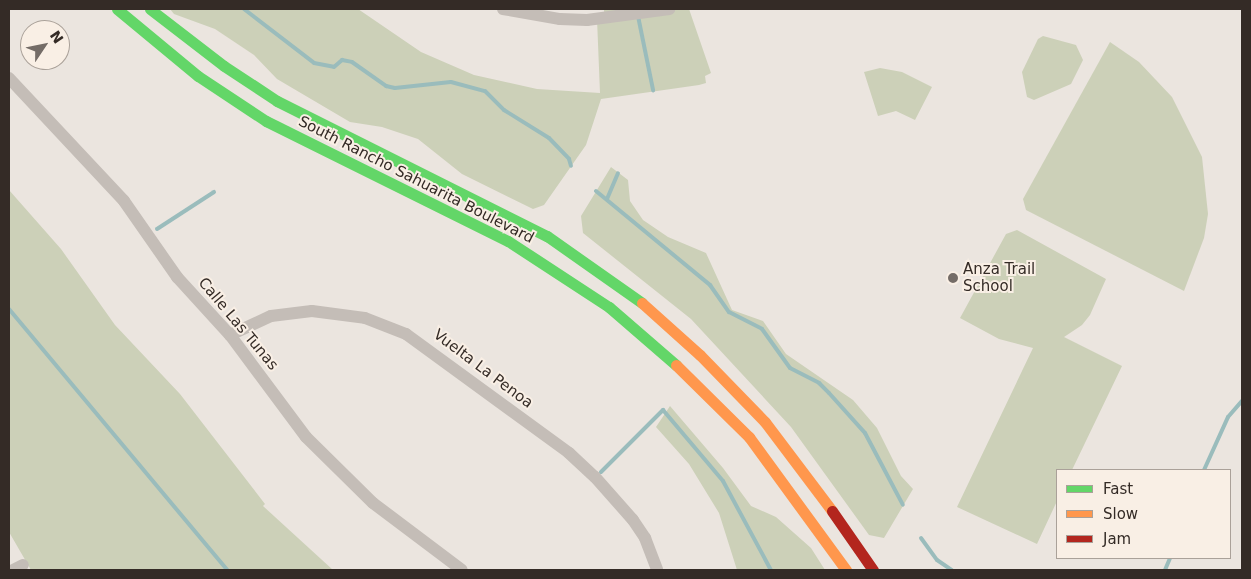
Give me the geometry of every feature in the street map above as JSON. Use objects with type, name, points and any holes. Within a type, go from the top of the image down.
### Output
[{"type":"street","name":"South Rancho Sahuarita Boulevard","points":[[117,9],[198,76],[266,121],[508,241],[609,307],[649,339],[749,437],[805,510],[846,570]]},
{"type":"street","name":"South Rancho Sahuarita Boulevard","points":[[150,9],[224,66],[277,101],[540,232],[647,307],[700,355],[765,422],[808,475],[873,570]]},
{"type":"street","points":[[503,9],[541,16],[586,20],[669,9]]},
{"type":"street","name":"Calle Las Tunas","points":[[9,78],[96,169],[124,202],[177,277],[230,335],[306,437],[345,477],[462,570]]},
{"type":"street","name":"Vuelta La Penoa","points":[[230,335],[271,316],[312,311],[365,318],[406,334],[569,453],[595,478],[633,520],[645,538],[657,570]]},
{"type":"green space","points":[[170,9],[358,9],[421,52],[474,75],[537,89],[600,93],[597,19],[604,19],[604,9],[689,9],[711,73],[705,76],[706,83],[699,85],[601,99],[586,145],[544,205],[533,209],[462,174],[418,139],[382,127],[350,122],[277,79],[254,55],[215,29],[174,14]]},
{"type":"green space","points":[[1043,36],[1076,45],[1083,60],[1071,84],[1034,100],[1027,97],[1022,72],[1038,39]]},
{"type":"green space","points":[[1110,42],[1139,62],[1172,97],[1202,157],[1208,214],[1204,238],[1184,291],[1026,210],[1023,199]]},
{"type":"green space","points":[[880,68],[902,72],[932,87],[915,120],[896,111],[878,116],[864,72]]},
{"type":"green space","points":[[611,167],[628,180],[630,201],[643,220],[668,237],[706,253],[732,310],[763,321],[786,354],[853,400],[877,428],[901,476],[913,489],[884,538],[869,535],[791,427],[691,319],[583,233],[581,216]]},
{"type":"green space","points":[[9,190],[61,249],[115,325],[180,394],[265,504],[263,506],[333,570],[31,570],[9,532]]},
{"type":"green space","points":[[1017,230],[1106,279],[1090,315],[1082,325],[1064,337],[1122,366],[1072,469],[1056,469],[1056,503],[1037,544],[957,507],[1033,348],[999,339],[960,318],[1006,234]]},
{"type":"green space","points":[[670,406],[723,468],[751,506],[776,517],[811,548],[825,570],[737,570],[719,513],[689,464],[656,427]]},
{"type":"waterway","points":[[244,9],[314,63],[334,67],[342,60],[352,62],[386,86],[395,88],[451,82],[485,91],[504,110],[549,138],[569,159],[571,166]]},
{"type":"waterway","points":[[638,16],[653,90]]},
{"type":"waterway","points":[[607,199],[618,173]]},
{"type":"waterway","points":[[596,191],[710,285],[729,312],[762,329],[790,368],[819,383],[829,393],[865,433],[903,505]]},
{"type":"waterway","points":[[157,229],[214,192]]},
{"type":"waterway","points":[[9,309],[227,570]]},
{"type":"waterway","points":[[1204,469],[1228,417],[1242,401]]},
{"type":"waterway","points":[[601,472],[663,410],[723,481],[771,570]]},
{"type":"waterway","points":[[921,538],[937,560],[952,570]]},
{"type":"waterway","points":[[1165,570],[1170,559]]},
{"type":"traffic: fast","points":[[117,9],[198,76],[266,121],[508,241],[609,307],[676,365]]},
{"type":"traffic: fast","points":[[150,9],[224,66],[277,101],[547,236],[642,303]]},
{"type":"traffic: slow","points":[[642,303],[700,355],[765,422],[832,511]]},
{"type":"traffic: slow","points":[[676,365],[749,437],[846,570]]},
{"type":"traffic: jam","points":[[832,511],[873,570]]},
{"type":"place","name":"Anza Trail School","points":[[953,278]]}]
